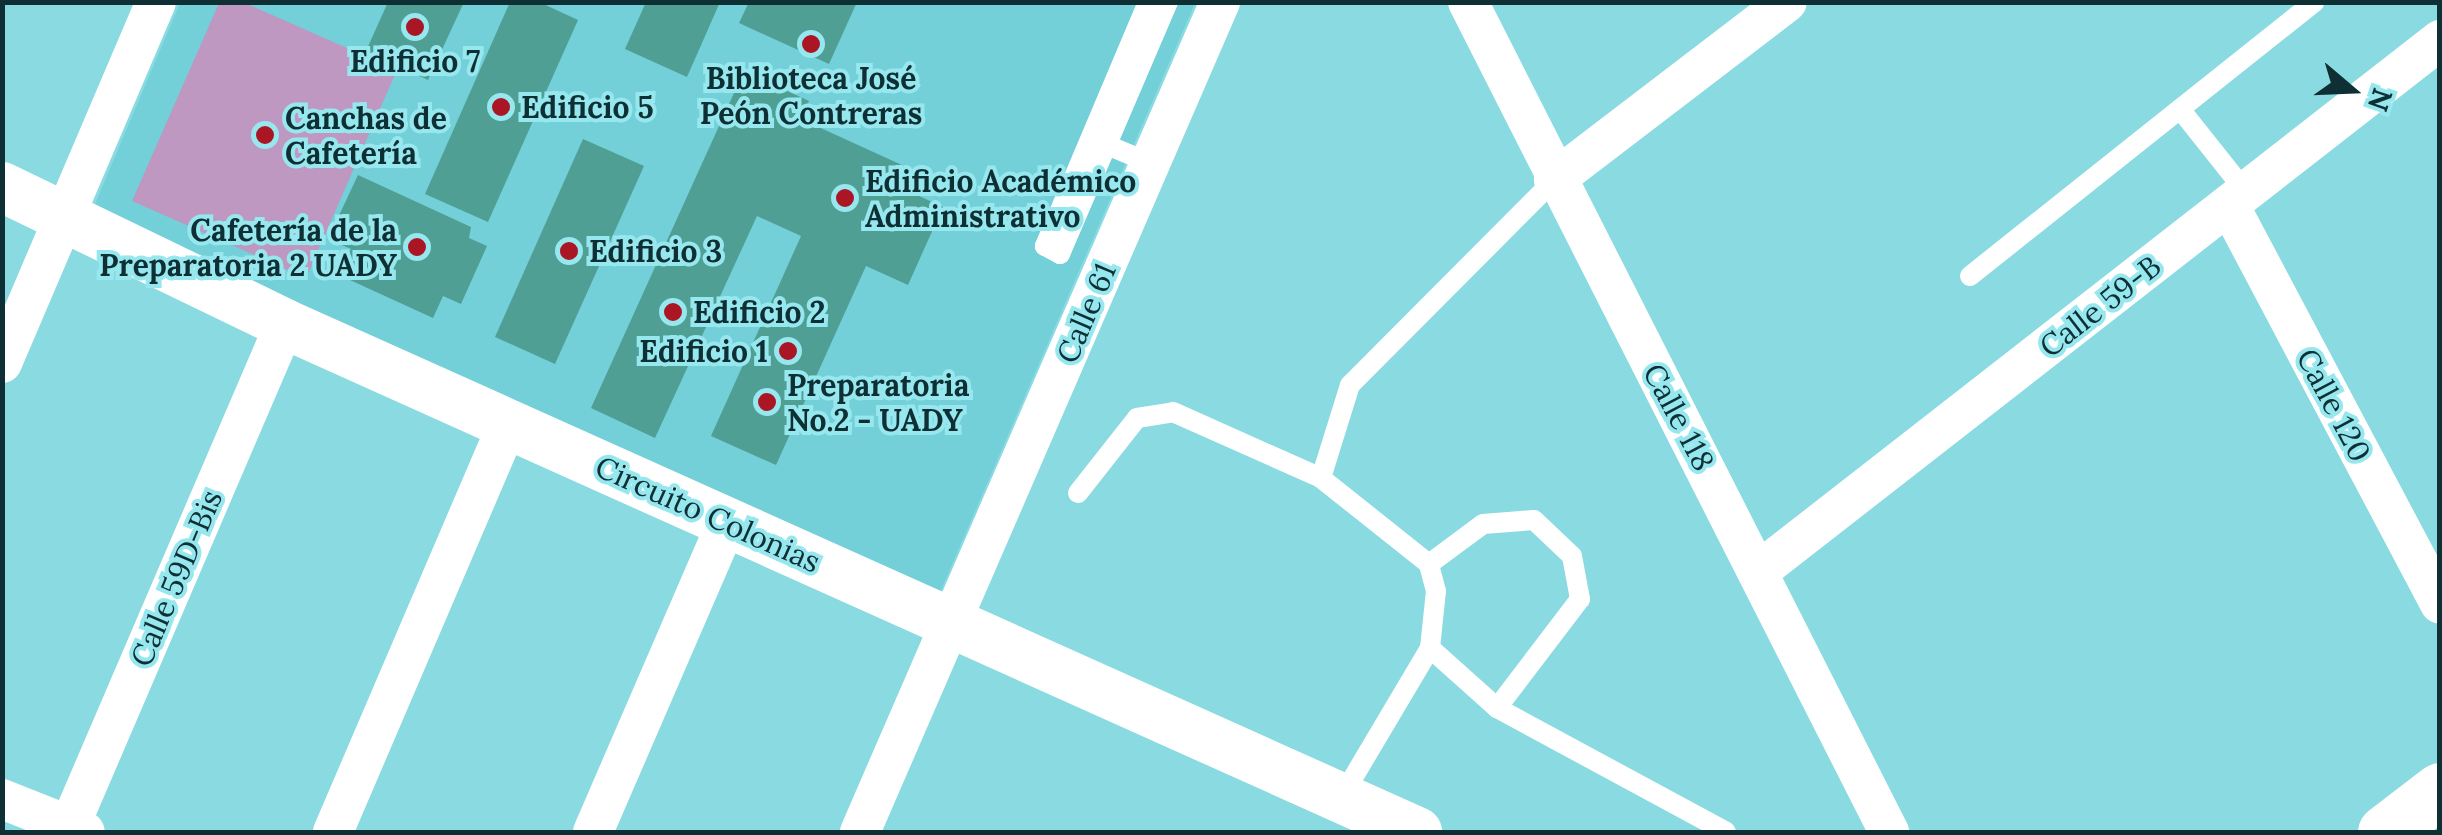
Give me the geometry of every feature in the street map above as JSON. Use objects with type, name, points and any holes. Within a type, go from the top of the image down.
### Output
[{"type":"main road","points":[[2385,832],[2440,790]]},
{"type":"street","points":[[2,363],[156,2]]},
{"type":"street","name":"Calle 61","points":[[860,832],[1220,2]]},
{"type":"street","name":"Calle 118","points":[[1468,2],[1554,180],[1760,571],[1889,832]]},
{"type":"street","points":[[1554,180],[1786,2]]},
{"type":"street","name":"Calle 59-B","points":[[1760,571],[2440,40]]},
{"type":"street","name":"Circuito Colonias","points":[[2,187],[285,324],[1341,798],[1400,829]]},
{"type":"street","name":"Calle 120","points":[[2238,198],[2440,604]]},
{"type":"street","name":"Calle 59D-Bis","points":[[74,830],[285,324]]},
{"type":"street","points":[[333,832],[508,424]]},
{"type":"street","points":[[593,832],[727,522]]},
{"type":"street","points":[[2,799],[74,830]]},
{"type":"lane","points":[[1148,2],[1045,246],[1060,254],[1168,2]]},
{"type":"lane","points":[[1970,276],[2314,2]]},
{"type":"lane","points":[[2180,110],[2238,198]]},
{"type":"lane","points":[[1107,145],[1150,163]]},
{"type":"lane","points":[[1321,478],[1350,385],[1554,180]]},
{"type":"lane","points":[[1078,493],[1137,418],[1172,412],[1321,478],[1429,564],[1436,591],[1430,648],[1341,798]]},
{"type":"lane","points":[[1429,564],[1483,524],[1534,520],[1572,556],[1580,598],[1497,708]]},
{"type":"lane","points":[[1430,648],[1497,708],[1726,832]]},
{"type":"shaded area","name":"Preparatoria No.2 - UADY","points":[[180,3],[1195,3],[941,590],[933,594],[100,215],[95,204]]},
{"type":"shaded area","name":"Canchas de Cafetería","points":[[219,3],[245,3],[397,70],[306,278],[132,201]]},
{"type":"building","name":"Edificio 7","points":[[388,2],[464,2],[428,80],[366,51]]},
{"type":"building","name":"Edificio 5","points":[[510,2],[539,2],[578,20],[488,222],[425,194]]},
{"type":"building","points":[[646,2],[720,2],[687,77],[625,49]]},
{"type":"building","name":"Biblioteca José Peón Contreras","points":[[749,2],[857,2],[829,64],[739,23]]},
{"type":"building","points":[[744,71],[809,101],[801,119],[915,171],[906,190],[943,207],[908,285],[866,266],[776,465],[711,436],[801,236],[757,216],[655,438],[591,408]]},
{"type":"building","name":"Edificio 3","points":[[583,139],[644,166],[555,364],[495,337]]},
{"type":"building","name":"Cafetería de la Preparatoria 2 UADY","points":[[358,175],[471,227],[469,238],[487,246],[461,304],[443,296],[433,318],[339,275],[351,249],[328,239]]},
{"type":"place","name":"Edificio 7","points":[[415,27]]},
{"type":"place","name":"Biblioteca José Peón Contreras","points":[[811,44]]},
{"type":"place","name":"Edificio 5","points":[[501,107]]},
{"type":"place","name":"Canchas de Cafetería","points":[[265,135]]},
{"type":"place","name":"Edificio Académico Administrativo","points":[[845,198]]},
{"type":"place","name":"Cafetería de la Preparatoria 2 UADY","points":[[417,247]]},
{"type":"place","name":"Edificio 3","points":[[569,251]]},
{"type":"place","name":"Edificio 2","points":[[673,312]]},
{"type":"place","name":"Edificio 1","points":[[788,351]]},
{"type":"place","name":"Preparatoria No.2 - UADY","points":[[767,402]]}]
